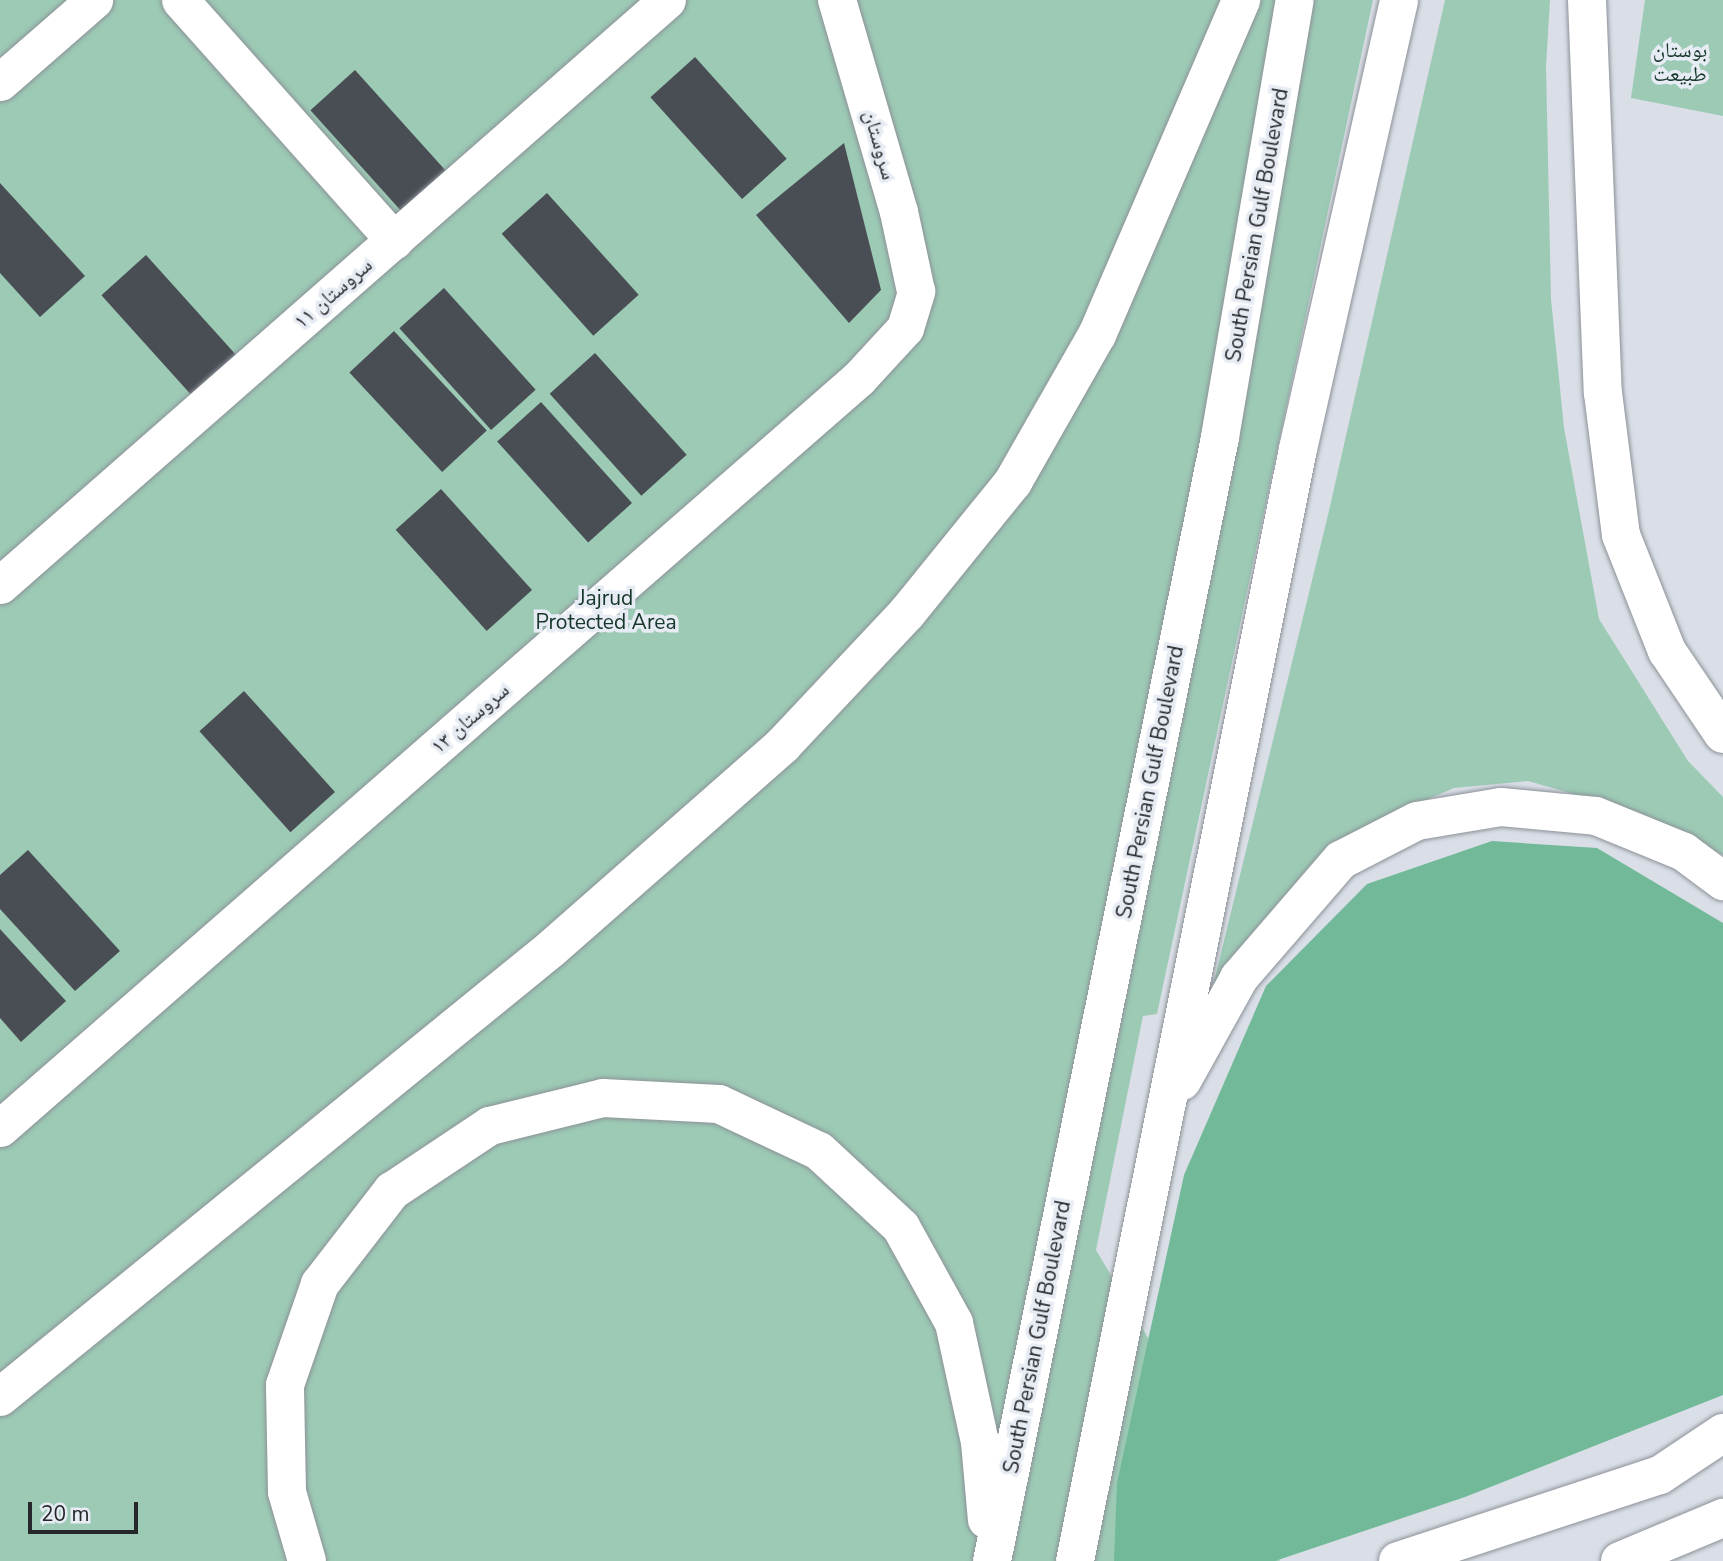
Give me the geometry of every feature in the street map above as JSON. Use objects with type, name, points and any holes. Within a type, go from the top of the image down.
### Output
[{"type":"main road","name":"سروستان","points":[[837,0],[899,212],[916,291]]},
{"type":"main road","points":[[0,1397],[551,949],[783,745],[907,613],[1013,482],[1097,335],[1241,0]]},
{"type":"main road","name":"South Persian Gulf Boulevard","points":[[991,1561],[1220,437],[1295,0]]},
{"type":"main road","points":[[1077,1550],[1298,449],[1399,0]]},
{"type":"main road","points":[[1587,0],[1602,393],[1621,535],[1667,652],[1723,734]]},
{"type":"main road","points":[[1165,1114],[1239,978],[1341,860],[1417,821],[1501,807],[1596,816],[1684,852],[1723,881]]},
{"type":"main road","points":[[307,1561],[287,1492],[285,1385],[320,1284],[392,1191],[479,1133],[490,1126],[603,1098],[719,1104],[819,1151],[901,1227],[954,1323],[980,1442],[991,1561]]},
{"type":"main road","points":[[1398,1561],[1660,1475],[1723,1433]]},
{"type":"main road","points":[[1592,1561],[1627,1558],[1723,1518]]},
{"type":"street","points":[[0,82],[94,0]]},
{"type":"street","points":[[180,0],[394,240]]},
{"type":"street","name":"سروستان ۱۱","points":[[0,585],[667,0]]},
{"type":"street","name":"سروستان ۱۳","points":[[0,1128],[859,378],[905,328],[916,291]]},
{"type":"green space","name":"Jajrud Protected Area","points":[[0,0],[1373,0],[1157,1014],[1143,1016],[1096,1250],[1280,1561],[0,1561]]},
{"type":"green space","points":[[1445,0],[1550,0],[1546,66],[1551,299],[1564,428],[1599,619],[1688,761],[1723,797],[1723,855],[1640,813],[1528,781],[1454,788],[1367,825],[1294,887],[1209,1002],[1328,515]]},
{"type":"green space","name":"بوستان طبیعت","points":[[1645,0],[1723,0],[1723,116],[1631,98]]},
{"type":"green space","points":[[1492,841],[1597,848],[1723,923],[1723,1395],[1465,1497],[1275,1561],[1114,1561],[1117,1483],[1184,1175],[1266,986],[1367,884]]},
{"type":"building","points":[[695,57],[787,159],[742,199],[650,97]]},
{"type":"building","points":[[355,70],[445,170],[401,210],[310,110]]},
{"type":"building","points":[[844,143],[881,290],[849,323],[756,215]]},
{"type":"building","points":[[0,183],[85,276],[40,317],[0,273]]},
{"type":"building","points":[[547,193],[639,295],[593,336],[502,234]]},
{"type":"building","points":[[146,255],[238,357],[193,397],[101,295]]},
{"type":"building","points":[[444,288],[536,390],[491,430],[399,328]]},
{"type":"building","points":[[394,331],[487,430],[442,472],[349,373]]},
{"type":"building","points":[[595,353],[687,455],[641,496],[550,394]]},
{"type":"building","points":[[541,402],[632,503],[588,543],[497,441]]},
{"type":"building","points":[[441,489],[532,590],[487,631],[396,530]]},
{"type":"building","points":[[244,691],[335,792],[290,832],[199,731]]},
{"type":"building","points":[[28,850],[120,951],[75,991],[0,909],[0,875]]},
{"type":"building","points":[[0,929],[66,1001],[21,1042],[0,1018]]}]
